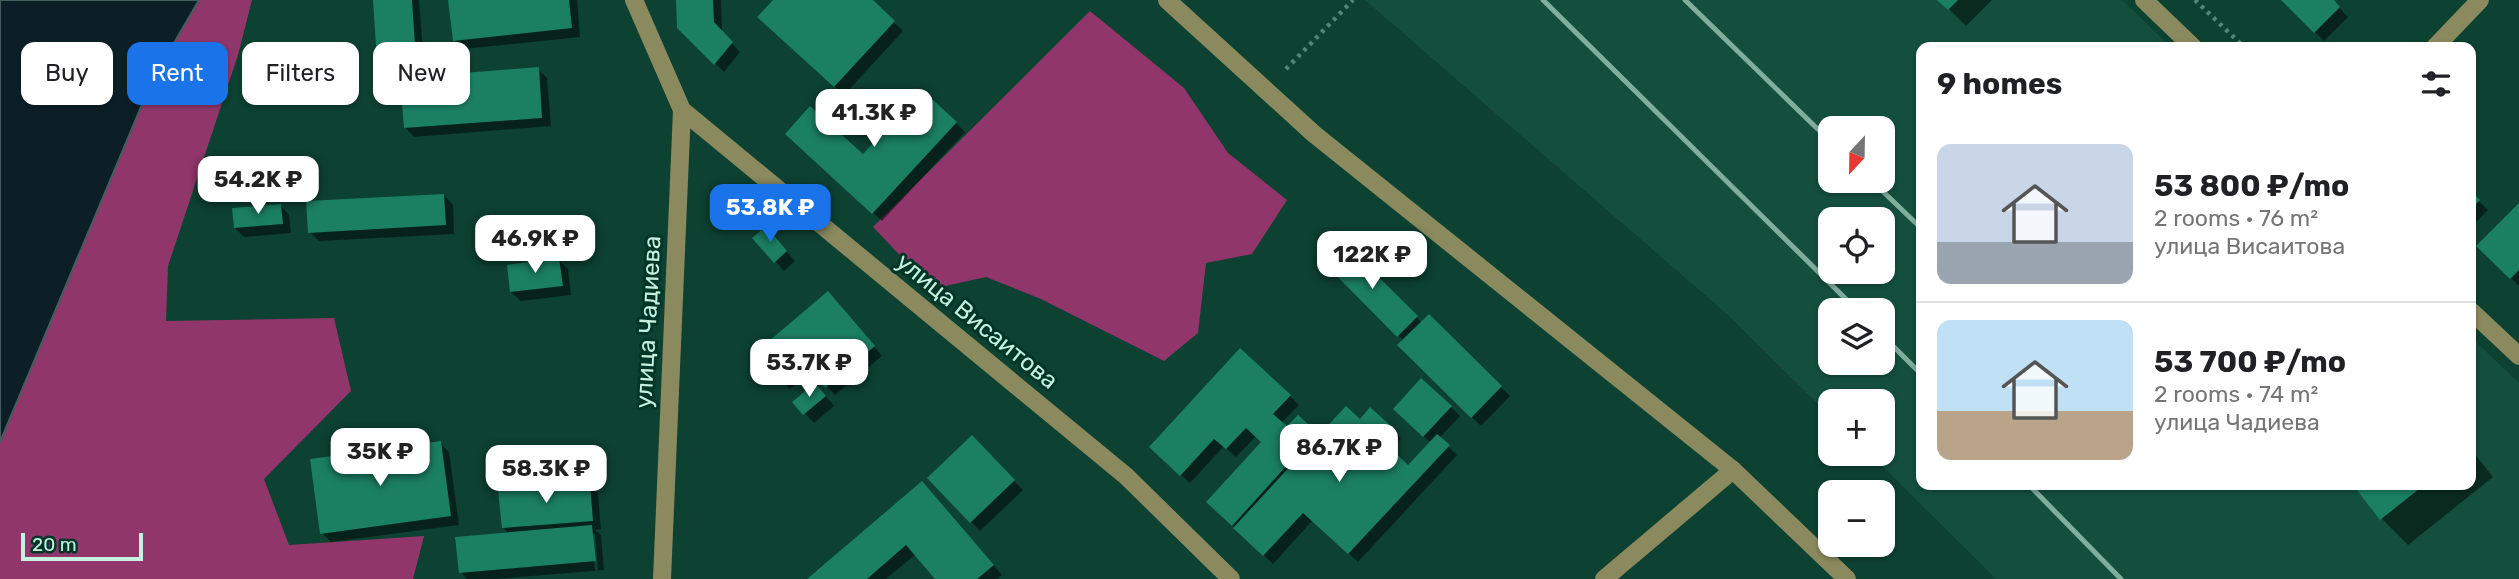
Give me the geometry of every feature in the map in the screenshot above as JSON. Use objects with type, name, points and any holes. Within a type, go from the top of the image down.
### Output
[{"type":"street","points":[[634,0],[682,110]]},
{"type":"street","points":[[1167,0],[1314,134],[1732,470],[1847,579]]},
{"type":"street","points":[[2144,0],[2188,42]]},
{"type":"street","points":[[2440,42],[2480,0]]},
{"type":"street","name":"улица Чадиева","points":[[662,579],[682,110]]},
{"type":"street","name":"улица Висаитова","points":[[682,110],[1126,476],[1231,579]]},
{"type":"street","points":[[2476,316],[2519,356]]},
{"type":"street","points":[[1604,579],[1732,470]]},
{"type":"path","points":[[1265,90],[1353,0]]},
{"type":"path","points":[[2195,0],[2239,42]]},
{"type":"shaded area","points":[[199,0],[252,0],[228,85],[228,42],[175,42]]},
{"type":"shaded area","points":[[1365,0],[2122,0],[2166,42],[1916,42],[1916,490],[2476,490],[2476,342],[2519,383],[2519,579],[1996,579],[1882,466],[1895,466],[1895,389],[1818,389],[1818,404],[1728,315]]},
{"type":"shaded area","points":[[1090,11],[1184,88],[1228,153],[1287,200],[1252,254],[1206,263],[1198,333],[1164,361],[1041,299],[986,277],[932,289],[873,227]]},
{"type":"shaded area","points":[[142,105],[221,105],[168,266],[166,321],[334,318],[351,391],[264,479],[289,545],[424,536],[413,579],[0,579],[0,442]]},
{"type":"water","points":[[0,0],[199,0],[175,42],[127,42],[127,105],[142,105],[0,442]]},
{"type":"building","points":[[373,0],[412,0],[415,42],[376,42]]},
{"type":"building","points":[[448,0],[569,0],[572,28],[453,41]]},
{"type":"building","points":[[676,0],[713,0],[714,22],[733,42],[714,65],[677,28]]},
{"type":"building","points":[[773,0],[873,0],[895,21],[834,87],[757,17]]},
{"type":"building","points":[[1937,0],[1958,0],[1948,10]]},
{"type":"building","points":[[2281,0],[2334,0],[2340,7],[2314,33]]},
{"type":"building","points":[[539,67],[542,118],[404,128],[402,105],[470,105],[470,72]]},
{"type":"building","points":[[922,90],[957,122],[872,214],[785,134],[810,106],[863,154]]},
{"type":"building","points":[[444,194],[446,225],[308,233],[306,201]]},
{"type":"building","points":[[2519,203],[2519,270],[2510,279],[2476,246]]},
{"type":"building","points":[[281,204],[283,224],[234,228],[232,208]]},
{"type":"building","points":[[766,226],[787,251],[774,263],[752,238]]},
{"type":"building","points":[[1346,245],[1418,316],[1397,337],[1326,265]]},
{"type":"building","points":[[559,258],[563,286],[510,292],[507,265]]},
{"type":"building","points":[[828,291],[875,346],[825,388],[802,361],[779,381],[755,353]]},
{"type":"building","points":[[1429,314],[1502,386],[1471,418],[1397,345]]},
{"type":"building","points":[[1240,348],[1291,395],[1273,414],[1287,426],[1298,415],[1317,432],[1232,526],[1206,502],[1261,442],[1246,428],[1226,449],[1214,439],[1180,476],[1149,447]]},
{"type":"building","points":[[1421,378],[1452,406],[1423,437],[1393,409]]},
{"type":"building","points":[[815,383],[826,396],[803,415],[792,402]]},
{"type":"building","points":[[1346,406],[1360,419],[1370,407],[1393,428],[1382,440],[1408,465],[1437,434],[1450,445],[1348,554],[1303,513],[1263,556],[1233,528]]},
{"type":"building","points":[[972,435],[1015,480],[970,523],[927,478]]},
{"type":"building","points":[[441,441],[451,516],[320,534],[310,459]]},
{"type":"building","points":[[922,481],[994,565],[977,579],[935,579],[906,545],[867,579],[807,579]]},
{"type":"building","points":[[590,483],[593,521],[502,528],[498,490]]},
{"type":"building","points":[[2357,490],[2418,490],[2380,520]]},
{"type":"building","points":[[592,525],[596,561],[459,573],[455,537]]},
{"type":"railway","points":[[1543,0],[1845,298]]},
{"type":"railway","points":[[1685,0],[1818,129]]},
{"type":"railway","points":[[1885,193],[1916,223]]},
{"type":"railway","points":[[1895,348],[1916,369]]},
{"type":"railway","points":[[2034,490],[2121,579]]}]
